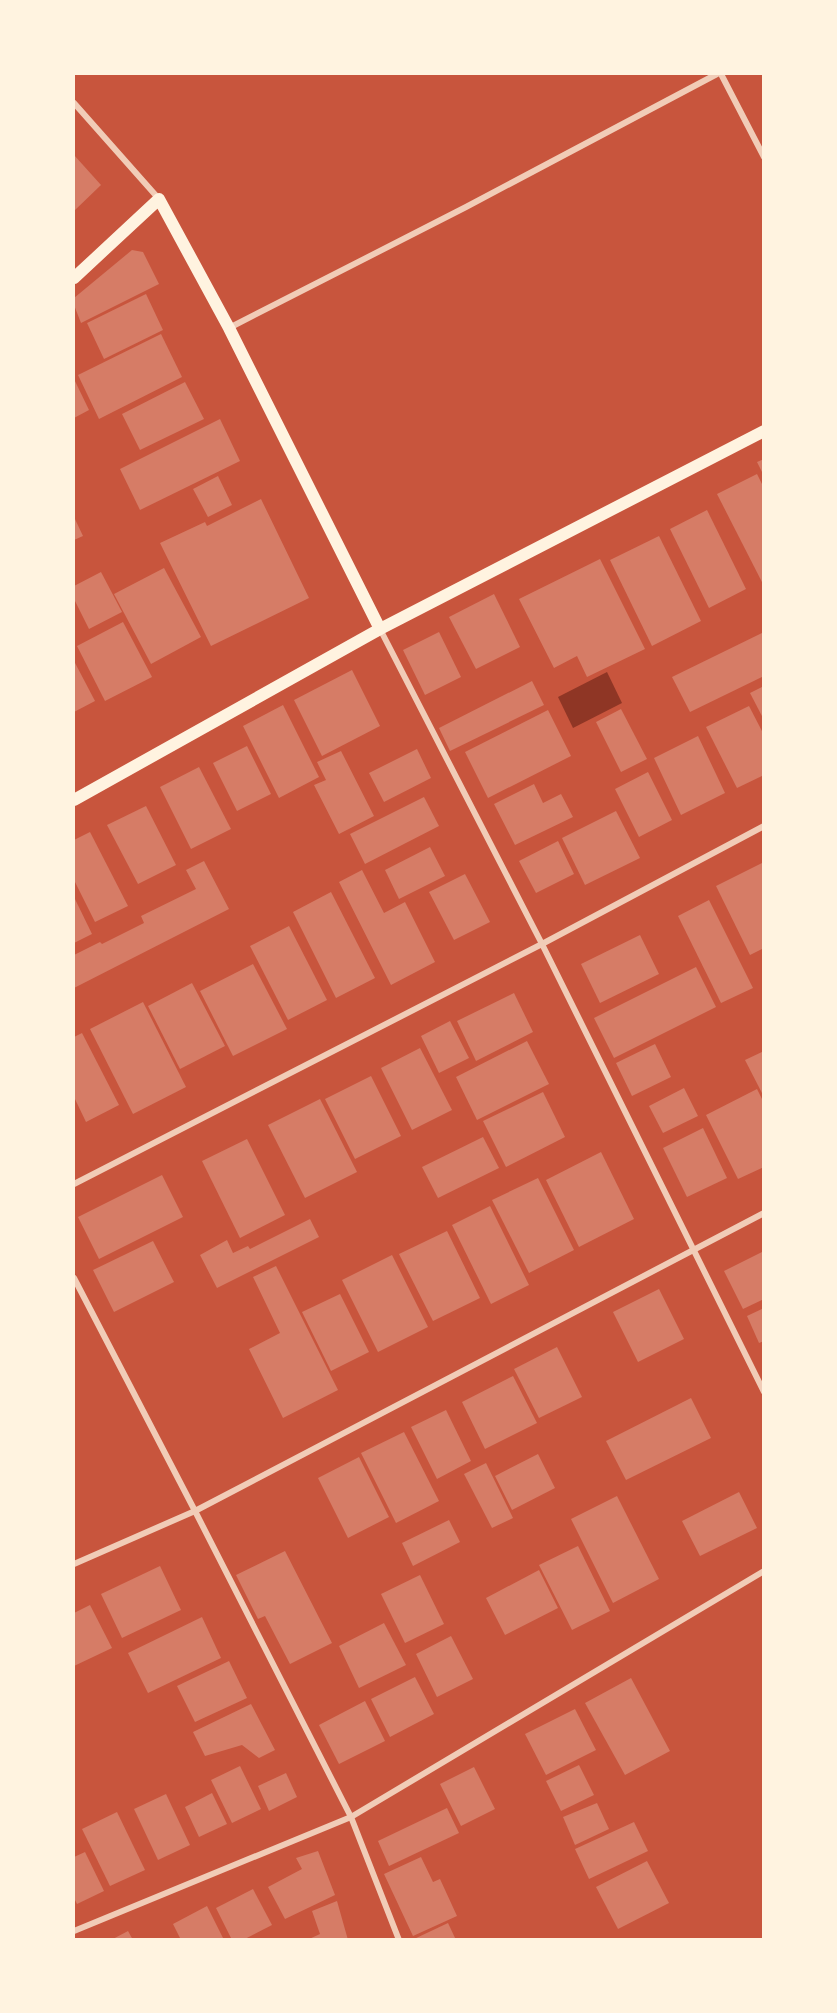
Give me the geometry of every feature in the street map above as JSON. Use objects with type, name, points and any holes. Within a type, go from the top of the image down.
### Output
[{"type":"main road","points":[[74,278],[159,199],[229,328],[380,629]]},
{"type":"main road","points":[[74,800],[380,629],[764,431]]},
{"type":"street","points":[[229,328],[719,74],[764,156]]},
{"type":"street","points":[[74,103],[159,199]]},
{"type":"street","points":[[380,629],[542,944],[764,1392]]},
{"type":"street","points":[[74,1184],[542,944],[764,826]]},
{"type":"street","points":[[74,1564],[195,1511],[764,1213]]},
{"type":"street","points":[[74,1278],[351,1817],[399,1940]]},
{"type":"street","points":[[74,1931],[351,1817],[764,1571]]},
{"type":"shaded area","points":[[607,672],[622,703],[573,728],[558,697]]},
{"type":"building","points":[[74,155],[101,185],[74,211]]},
{"type":"building","points":[[132,250],[143,252],[159,284],[81,323],[74,305],[74,298]]},
{"type":"building","points":[[146,294],[163,330],[104,359],[87,323]]},
{"type":"building","points":[[161,334],[182,377],[99,419],[78,375]]},
{"type":"building","points":[[74,379],[89,410],[74,418]]},
{"type":"building","points":[[185,382],[204,419],[140,450],[122,414]]},
{"type":"building","points":[[220,419],[240,461],[140,510],[120,469]]},
{"type":"building","points":[[764,459],[764,476],[757,462]]},
{"type":"building","points":[[757,474],[764,488],[764,586],[717,494]]},
{"type":"building","points":[[218,476],[232,505],[208,517],[193,489]]},
{"type":"building","points":[[261,499],[309,598],[211,646],[160,543],[205,522],[207,526]]},
{"type":"building","points":[[707,510],[746,589],[709,608],[670,529]]},
{"type":"building","points":[[74,517],[83,536],[74,540]]},
{"type":"building","points":[[659,536],[701,621],[652,646],[610,560]]},
{"type":"building","points":[[600,559],[645,649],[587,677],[577,656],[554,668],[519,599]]},
{"type":"building","points":[[164,568],[201,637],[151,664],[114,594]]},
{"type":"building","points":[[101,572],[122,612],[89,629],[74,599],[74,586]]},
{"type":"building","points":[[494,594],[520,647],[476,669],[449,617]]},
{"type":"building","points":[[123,622],[152,677],[105,701],[77,646]]},
{"type":"building","points":[[439,632],[461,677],[425,695],[403,650]]},
{"type":"building","points":[[764,632],[764,676],[690,712],[672,677]]},
{"type":"building","points":[[74,661],[95,701],[74,712]]},
{"type":"building","points":[[352,670],[380,726],[322,756],[294,700]]},
{"type":"building","points":[[532,681],[544,705],[450,751],[439,728]]},
{"type":"building","points":[[764,686],[764,720],[750,693]]},
{"type":"building","points":[[283,705],[319,777],[279,798],[243,726]]},
{"type":"building","points":[[749,706],[764,735],[764,775],[737,788],[706,727]]},
{"type":"building","points":[[621,709],[647,759],[621,772],[596,722]]},
{"type":"building","points":[[548,710],[571,756],[488,798],[465,752]]},
{"type":"building","points":[[698,736],[725,793],[681,815],[654,758]]},
{"type":"building","points":[[247,746],[271,794],[237,811],[213,763]]},
{"type":"building","points":[[417,749],[431,778],[384,802],[369,773]]},
{"type":"building","points":[[341,751],[374,816],[339,834],[314,785],[326,780],[317,762]]},
{"type":"building","points":[[199,767],[231,829],[191,849],[160,787]]},
{"type":"building","points":[[648,772],[672,820],[639,837],[615,789]]},
{"type":"building","points":[[534,784],[543,803],[561,794],[573,817],[515,845],[494,804]]},
{"type":"building","points":[[424,797],[439,826],[365,864],[350,834]]},
{"type":"building","points":[[146,806],[176,865],[138,884],[107,825]]},
{"type":"building","points":[[616,811],[640,858],[585,885],[562,838]]},
{"type":"building","points":[[90,832],[128,906],[95,922],[74,880],[74,840]]},
{"type":"building","points":[[558,841],[574,874],[536,893],[519,861]]},
{"type":"building","points":[[430,847],[445,876],[399,899],[385,870]]},
{"type":"building","points":[[204,861],[229,909],[74,988],[74,955],[144,923],[141,916],[196,889],[186,870]]},
{"type":"building","points":[[764,862],[764,948],[750,955],[716,886]]},
{"type":"building","points":[[362,870],[384,913],[405,902],[435,962],[391,985],[339,882]]},
{"type":"building","points":[[465,874],[490,922],[454,940],[429,892]]},
{"type":"building","points":[[331,892],[375,978],[336,998],[293,912]]},
{"type":"building","points":[[74,897],[92,934],[74,943]]},
{"type":"building","points":[[709,900],[753,988],[721,1003],[678,916]]},
{"type":"building","points":[[289,926],[327,1000],[288,1020],[250,946]]},
{"type":"building","points":[[640,935],[659,974],[600,1003],[581,964]]},
{"type":"building","points":[[253,964],[287,1029],[233,1056],[200,991]]},
{"type":"building","points":[[696,967],[716,1007],[614,1058],[594,1018]]},
{"type":"building","points":[[192,983],[225,1046],[180,1069],[148,1006]]},
{"type":"building","points":[[514,993],[533,1032],[476,1061],[457,1021]]},
{"type":"building","points":[[143,1002],[186,1087],[133,1114],[90,1029]]},
{"type":"building","points":[[450,1021],[469,1058],[439,1073],[421,1036]]},
{"type":"building","points":[[82,1033],[119,1105],[86,1122],[74,1097],[74,1037]]},
{"type":"building","points":[[527,1041],[549,1084],[477,1120],[456,1077]]},
{"type":"building","points":[[655,1044],[671,1077],[632,1096],[616,1063]]},
{"type":"building","points":[[420,1048],[452,1110],[412,1130],[381,1068]]},
{"type":"building","points":[[764,1051],[764,1097],[745,1060]]},
{"type":"building","points":[[371,1076],[401,1136],[355,1159],[325,1099]]},
{"type":"building","points":[[684,1088],[698,1116],[663,1133],[649,1106]]},
{"type":"building","points":[[757,1089],[764,1103],[764,1167],[738,1179],[706,1115]]},
{"type":"building","points":[[543,1092],[565,1137],[506,1167],[483,1121]]},
{"type":"building","points":[[320,1099],[357,1172],[305,1198],[268,1125]]},
{"type":"building","points":[[703,1128],[727,1178],[687,1197],[663,1148]]},
{"type":"building","points":[[483,1137],[499,1168],[438,1198],[422,1167]]},
{"type":"building","points":[[247,1139],[285,1215],[240,1238],[202,1161]]},
{"type":"building","points":[[601,1152],[634,1219],[579,1247],[546,1180]]},
{"type":"building","points":[[162,1175],[183,1217],[99,1259],[78,1217]]},
{"type":"building","points":[[538,1178],[574,1250],[529,1273],[492,1200]]},
{"type":"building","points":[[490,1206],[529,1285],[491,1304],[452,1225]]},
{"type":"building","points":[[310,1219],[319,1237],[217,1288],[200,1255],[227,1240],[233,1253],[248,1246],[250,1249]]},
{"type":"building","points":[[447,1231],[480,1298],[433,1321],[399,1254]]},
{"type":"building","points":[[153,1241],[174,1282],[114,1312],[93,1270]]},
{"type":"building","points":[[764,1251],[764,1299],[743,1309],[724,1271]]},
{"type":"building","points":[[392,1255],[428,1327],[378,1352],[342,1280]]},
{"type":"building","points":[[276,1266],[338,1390],[283,1418],[249,1349],[280,1333],[253,1277]]},
{"type":"building","points":[[659,1289],[684,1339],[638,1362],[613,1312]]},
{"type":"building","points":[[340,1294],[369,1352],[331,1371],[302,1312]]},
{"type":"building","points":[[764,1308],[764,1341],[759,1343],[747,1316]]},
{"type":"building","points":[[557,1347],[582,1397],[539,1418],[514,1369]]},
{"type":"building","points":[[513,1376],[537,1423],[485,1449],[462,1402]]},
{"type":"building","points":[[691,1398],[711,1438],[626,1480],[606,1441]]},
{"type":"building","points":[[446,1410],[471,1461],[437,1479],[411,1427]]},
{"type":"building","points":[[404,1432],[439,1501],[396,1523],[361,1453]]},
{"type":"building","points":[[538,1454],[555,1488],[512,1510],[495,1476]]},
{"type":"building","points":[[359,1457],[389,1517],[348,1538],[318,1478]]},
{"type":"building","points":[[486,1463],[513,1518],[492,1528],[464,1474]]},
{"type":"building","points":[[739,1492],[757,1528],[700,1556],[682,1521]]},
{"type":"building","points":[[617,1496],[659,1579],[613,1603],[571,1519]]},
{"type":"building","points":[[449,1520],[460,1542],[413,1566],[402,1543]]},
{"type":"building","points":[[578,1546],[610,1611],[572,1630],[539,1565]]},
{"type":"building","points":[[285,1551],[332,1643],[290,1664],[265,1616],[258,1619],[236,1575]]},
{"type":"building","points":[[160,1566],[181,1610],[122,1638],[101,1594]]},
{"type":"building","points":[[539,1570],[558,1608],[505,1635],[486,1598]]},
{"type":"building","points":[[420,1575],[444,1624],[405,1643],[381,1594]]},
{"type":"building","points":[[90,1605],[112,1648],[74,1666],[74,1613]]},
{"type":"building","points":[[202,1617],[221,1658],[148,1693],[128,1653]]},
{"type":"building","points":[[384,1623],[406,1665],[359,1688],[339,1646]]},
{"type":"building","points":[[451,1636],[473,1679],[437,1697],[416,1654]]},
{"type":"building","points":[[229,1661],[247,1698],[195,1722],[177,1686]]},
{"type":"building","points":[[415,1677],[434,1714],[390,1737],[371,1699]]},
{"type":"building","points":[[631,1678],[670,1751],[625,1775],[585,1703]]},
{"type":"building","points":[[365,1701],[385,1741],[339,1764],[319,1725]]},
{"type":"building","points":[[251,1704],[275,1750],[259,1758],[242,1745],[205,1756],[193,1732]]},
{"type":"building","points":[[575,1709],[596,1750],[546,1775],[525,1734]]},
{"type":"building","points":[[579,1765],[594,1795],[561,1811],[546,1781]]},
{"type":"building","points":[[240,1766],[261,1809],[232,1823],[211,1780]]},
{"type":"building","points":[[474,1767],[495,1809],[461,1826],[440,1784]]},
{"type":"building","points":[[286,1773],[297,1797],[269,1811],[258,1786]]},
{"type":"building","points":[[212,1793],[227,1824],[199,1837],[185,1807]]},
{"type":"building","points":[[166,1794],[190,1845],[158,1860],[134,1809]]},
{"type":"building","points":[[597,1803],[609,1829],[575,1845],[563,1817]]},
{"type":"building","points":[[447,1808],[459,1833],[389,1866],[378,1841]]},
{"type":"building","points":[[117,1812],[145,1870],[110,1886],[82,1829]]},
{"type":"building","points":[[634,1822],[648,1851],[589,1879],[575,1849]]},
{"type":"building","points":[[318,1851],[335,1895],[285,1919],[268,1887],[302,1869],[296,1858]]},
{"type":"building","points":[[85,1852],[104,1891],[77,1904],[74,1898],[74,1857]]},
{"type":"building","points":[[421,1857],[433,1882],[440,1879],[457,1916],[413,1936],[384,1874]]},
{"type":"building","points":[[647,1861],[669,1903],[618,1929],[596,1887]]},
{"type":"building","points":[[253,1889],[272,1925],[243,1940],[232,1940],[216,1908]]},
{"type":"building","points":[[337,1901],[348,1940],[307,1940],[320,1934],[312,1911]]},
{"type":"building","points":[[207,1906],[224,1940],[181,1940],[173,1924]]},
{"type":"building","points":[[448,1923],[456,1940],[412,1940]]},
{"type":"building","points":[[128,1931],[133,1940],[111,1940]]}]
